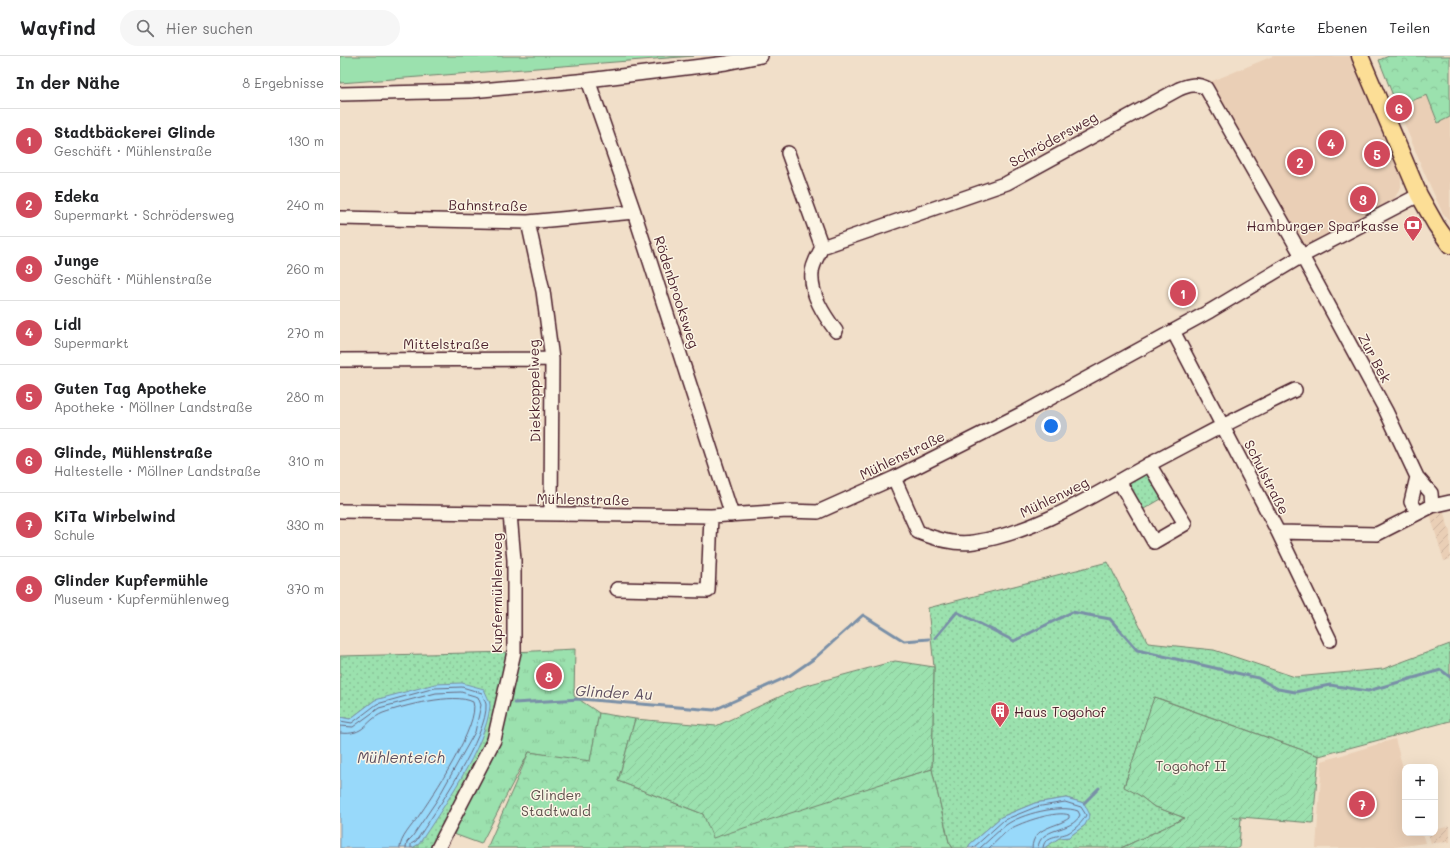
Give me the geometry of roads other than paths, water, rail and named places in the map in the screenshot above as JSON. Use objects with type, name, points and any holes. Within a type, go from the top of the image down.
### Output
[{"type":"main road","points":[[1360,56],[1419,195],[1436,225],[1450,244]]},
{"type":"street","points":[[340,94],[471,91],[588,80],[726,63],[761,56]]},
{"type":"street","name":"Rödenbrooksweg","points":[[588,80],[634,212],[732,515]]},
{"type":"street","name":"Schrödersweg","points":[[822,246],[1007,183],[1179,89],[1190,84],[1199,84],[1206,88],[1212,97],[1302,256]]},
{"type":"street","points":[[788,153],[822,246],[812,273],[815,295],[824,316],[836,331]]},
{"type":"street","name":"Mühlenstraße","points":[[340,511],[711,516],[788,511],[818,512],[894,478],[1025,412],[1173,331],[1302,256],[1419,195]]},
{"type":"street","name":"Bahnstraße","points":[[340,218],[528,222],[634,212]]},
{"type":"street","name":"Diekkoppelweg","points":[[528,222],[543,291],[552,359],[550,514]]},
{"type":"street","name":"Zur Bek","points":[[1302,256],[1386,411],[1417,477],[1432,493],[1432,506]]},
{"type":"street","name":"Schulstraße","points":[[1173,331],[1278,532],[1330,640]]},
{"type":"street","name":"Mittelstraße","points":[[340,360],[552,359]]},
{"type":"street","name":"Mühlenweg","points":[[894,478],[918,532],[941,541],[973,542],[1028,528],[1080,504],[1222,425],[1295,390]]},
{"type":"street","points":[[1119,481],[1154,542],[1185,524],[1150,464]]},
{"type":"street","points":[[1417,477],[1411,502],[1418,513]]},
{"type":"street","points":[[1278,532],[1377,534],[1432,506],[1450,502]]},
{"type":"street","name":"Kupfermühlenweg","points":[[438,848],[494,740],[507,685],[514,652],[514,560],[510,514]]},
{"type":"street","points":[[617,589],[708,591],[711,516]]},
{"type":"water","name":"Mühlenteich","points":[[462,683],[484,689],[490,706],[487,722],[472,758],[462,777],[419,844],[412,848],[340,848],[340,717],[350,719],[375,700],[435,684]]},
{"type":"water","points":[[1066,798],[1084,803],[1090,815],[1085,825],[1069,837],[1059,838],[1044,848],[968,848],[970,844],[1001,817],[1035,803]]},
{"type":"waterway","points":[[935,638],[957,612],[1014,641],[1072,612],[1110,619],[1137,650],[1258,678],[1278,689],[1295,692],[1330,685],[1368,691],[1441,670],[1450,677]]},
{"type":"waterway","name":"Glinder Au","points":[[514,703],[580,699],[714,710],[789,676],[815,658],[863,615],[904,641],[929,639]]},
{"type":"waterway","points":[[1084,803],[1099,788]]},
{"type":"place","name":"Glinde, Mühlenstraße","points":[[1399,108]]},
{"type":"place","name":"Lidl","points":[[1331,143]]},
{"type":"place","name":"Guten Tag Apotheke","points":[[1377,154]]},
{"type":"place","name":"Edeka","points":[[1300,162]]},
{"type":"place","name":"Junge","points":[[1363,199]]},
{"type":"place","name":"Hamburger Sparkasse","points":[[1413,242]]},
{"type":"place","name":"Stadtbäckerei Glinde","points":[[1183,293]]},
{"type":"place","name":"Glinder Kupfermühle","points":[[549,676]]},
{"type":"place","name":"Haus Togohof","points":[[1000,728]]},
{"type":"place","name":"KiTa Wirbelwind","points":[[1362,804]]},
{"type":"park label","name":"Togohof II","points":[[1191,765]]},
{"type":"park label","name":"Glinder Stadtwald","points":[[556,802]]}]
